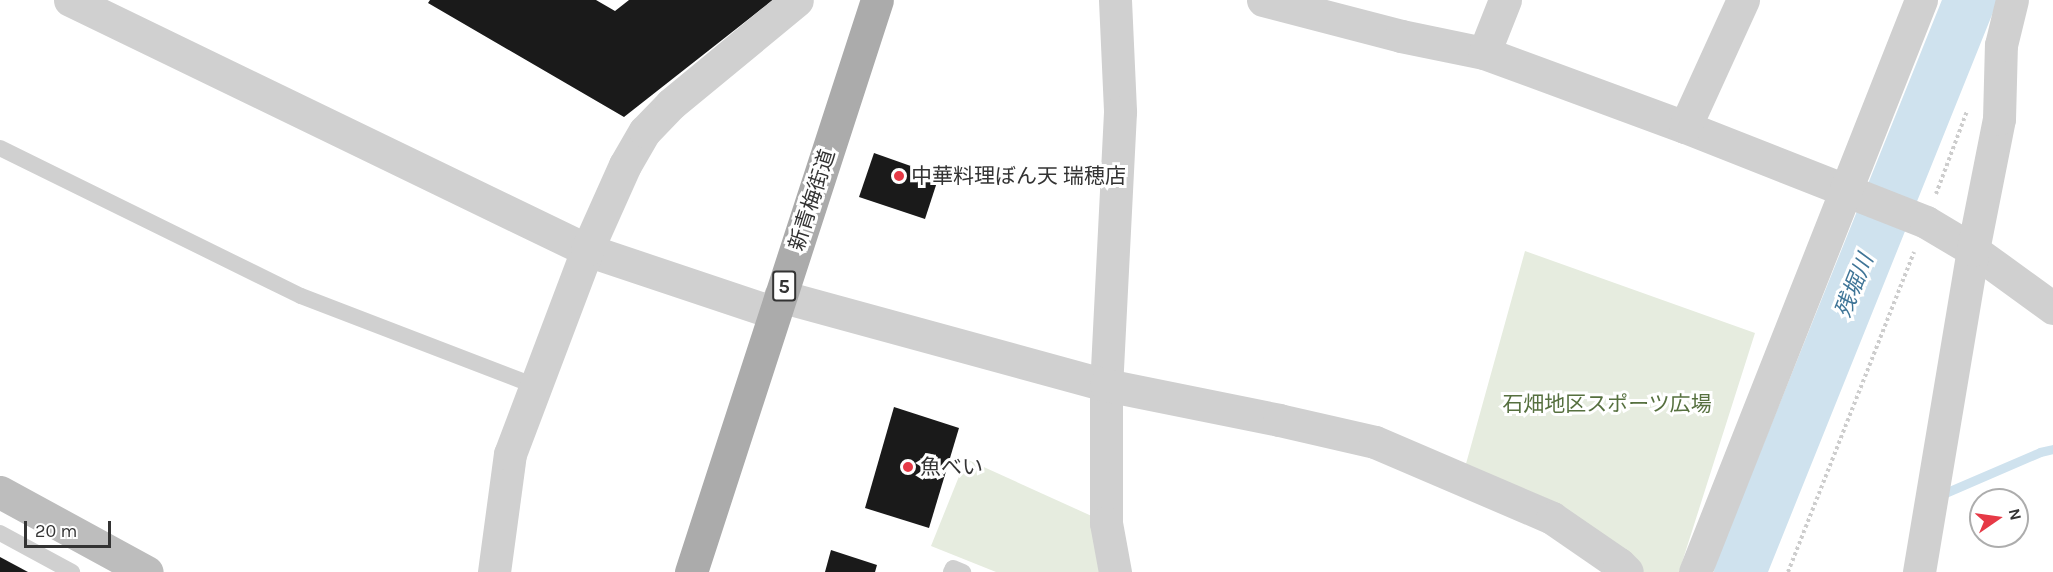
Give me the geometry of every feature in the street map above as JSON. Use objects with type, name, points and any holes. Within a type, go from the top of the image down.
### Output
[{"type":"main road","name":"新青梅街道","points":[[691,572],[877,0]]},
{"type":"street","points":[[70,0],[587,250],[778,305],[1106,385],[1375,442],[1552,518],[1627,572]]},
{"type":"street","points":[[494,572],[510,454],[587,250],[625,165],[645,131],[671,104],[797,0]]},
{"type":"street","points":[[1114,0],[1120,112],[1106,385],[1106,523],[1115,572]]},
{"type":"street","points":[[1263,0],[1401,36],[1484,53],[1685,127],[1852,194],[1920,207],[1926,222],[1973,250],[2053,308]]},
{"type":"street","points":[[1484,53],[1505,0]]},
{"type":"street","points":[[1685,127],[1743,0]]},
{"type":"street","points":[[1695,572],[1852,194],[1921,0]]},
{"type":"street","points":[[1919,572],[1973,250],[1999,119],[2001,45],[2007,9],[2012,0]]},
{"type":"street","points":[[0,492],[147,572]]},
{"type":"lane","points":[[0,148],[301,296],[535,386]]},
{"type":"lane","points":[[0,533],[72,572]]},
{"type":"lane","points":[[951,572],[953,568],[963,572]]},
{"type":"path","points":[[1920,207],[1969,105]]},
{"type":"path","points":[[1788,572],[1915,249]]},
{"type":"green space","name":"石畑地区スポーツ広場","points":[[1525,251],[1755,333],[1679,572],[1644,572],[1626,557],[1464,471]]},
{"type":"green space","points":[[966,459],[1096,518],[1107,572],[996,572],[931,546]]},
{"type":"building","points":[[430,0],[596,0],[615,11],[629,0],[773,0],[624,117],[428,3]]},
{"type":"building","points":[[874,153],[939,176],[925,219],[859,197]]},
{"type":"building","points":[[894,407],[959,428],[929,528],[865,508]]},
{"type":"building","points":[[831,550],[877,565],[875,572],[825,572]]},
{"type":"building","points":[[0,557],[28,572],[0,572]]},
{"type":"waterway","name":"残堀川","points":[[1740,572],[1970,0]]},
{"type":"waterway","points":[[1945,493],[2040,452],[2053,449]]},
{"type":"place","name":"中華料理ぼん天 瑞穂店","points":[[899,176]]},
{"type":"place","name":"魚べい","points":[[908,467]]}]
